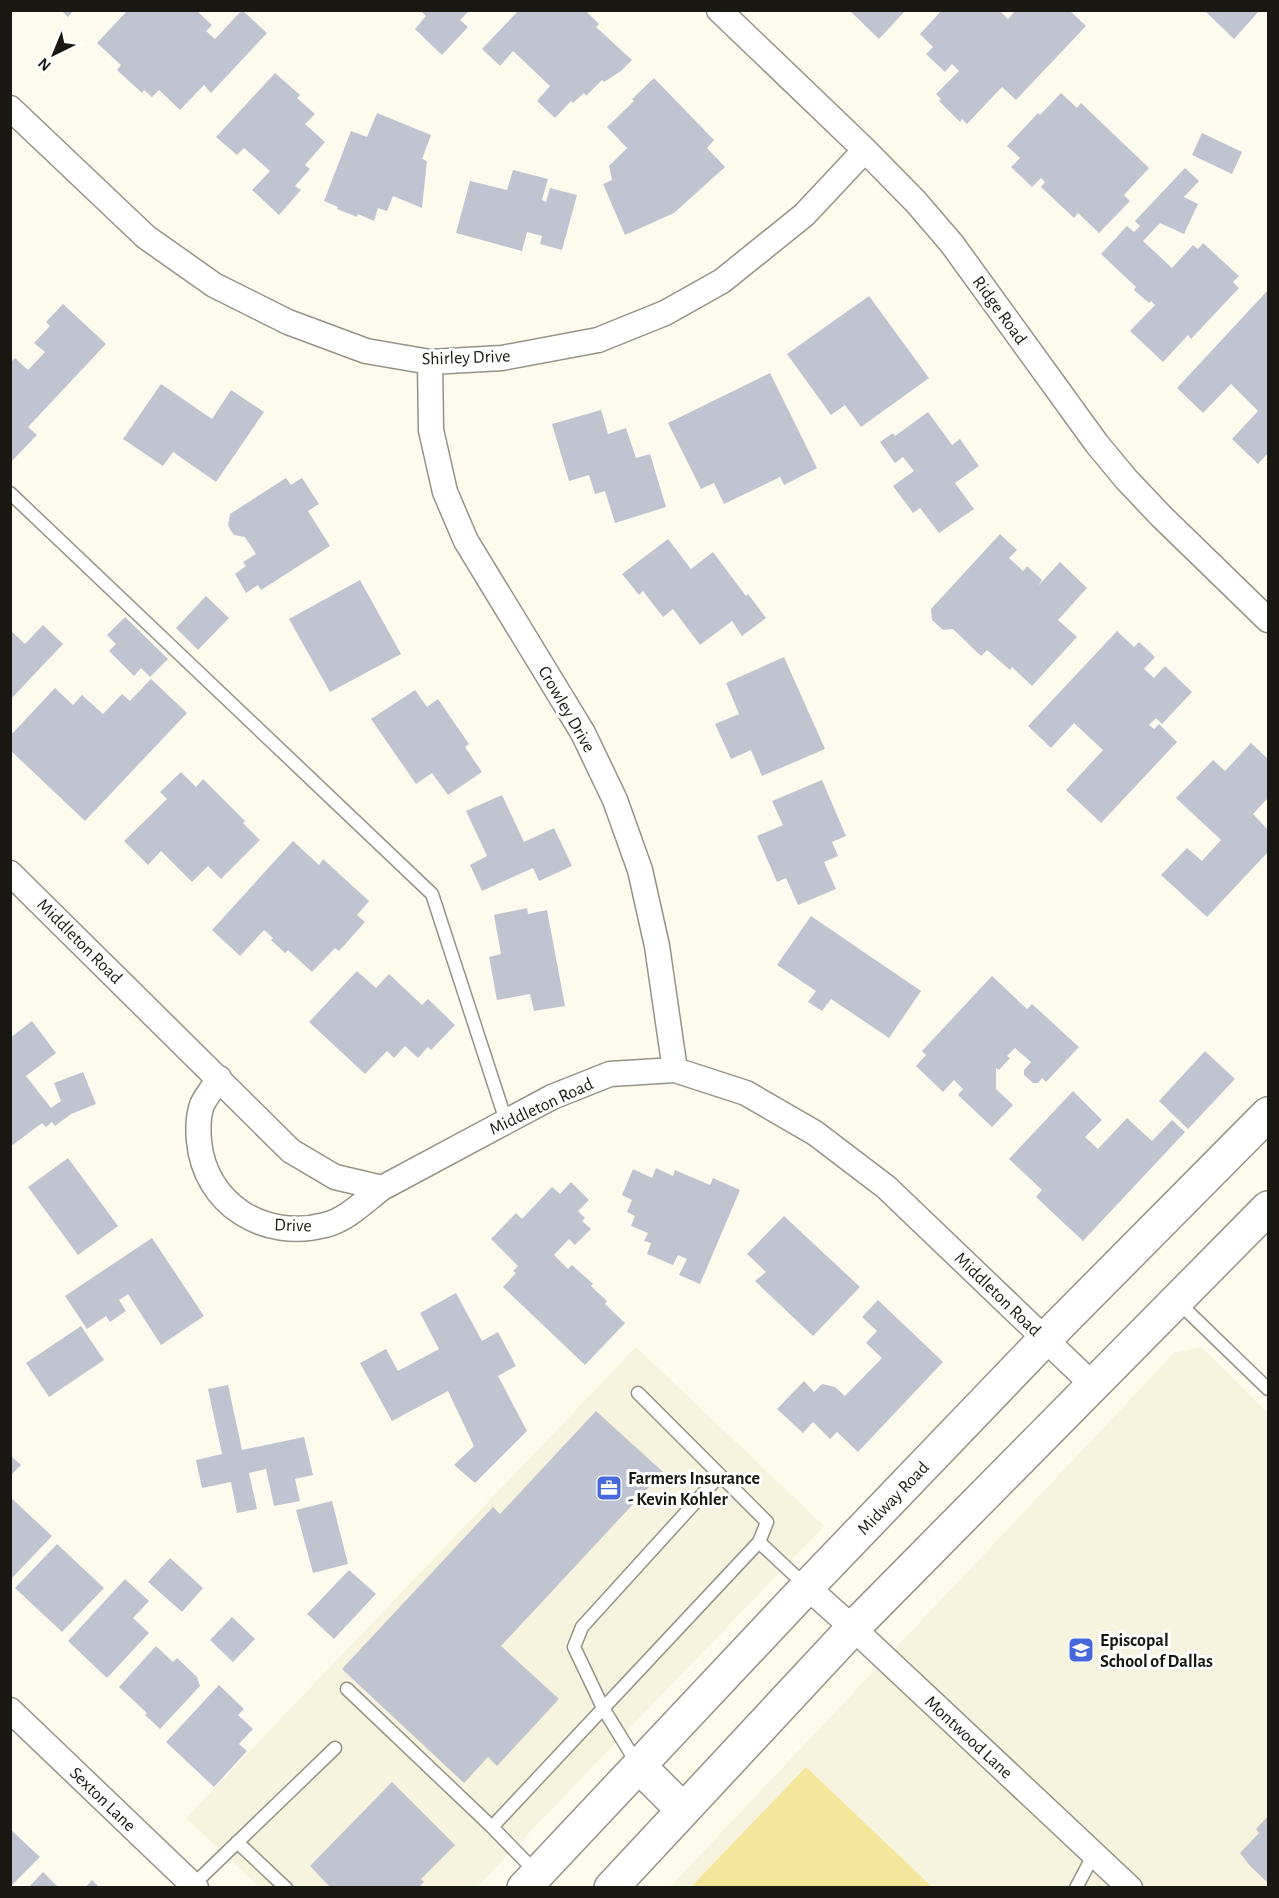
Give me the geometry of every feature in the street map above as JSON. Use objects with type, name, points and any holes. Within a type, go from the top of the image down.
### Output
[{"type":"main road","name":"Midway Road","points":[[531,1880],[1045,1339],[1269,1114]]},
{"type":"main road","points":[[611,1887],[854,1629],[1269,1208]]},
{"type":"main road","points":[[639,1766],[683,1810]]},
{"type":"street","name":"Ridge Road","points":[[719,10],[916,202],[952,244],[1097,444],[1126,479],[1269,620]]},
{"type":"street","name":"Shirley Drive","points":[[10,108],[146,237],[214,285],[288,322],[366,351],[430,362],[502,358],[598,340],[665,313],[722,281],[804,215],[865,150]]},
{"type":"street","name":"Crowley Drive","points":[[430,362],[431,430],[445,492],[466,541],[583,733],[615,800],[640,870],[657,946],[675,1070]]},
{"type":"street","name":"Middleton Road","points":[[10,873],[291,1151],[335,1177],[382,1188],[552,1097],[610,1074],[675,1070],[746,1093],[816,1133],[886,1187],[1094,1386]]},
{"type":"street","name":"Drive","points":[[219,1078],[201,1106],[198,1129],[200,1153],[214,1185],[238,1211],[259,1222],[281,1229],[305,1229],[328,1225],[349,1214],[382,1188]]},
{"type":"street","name":"Montwood Lane","points":[[807,1587],[1130,1887]]},
{"type":"street","name":"Sexton Lane","points":[[10,1710],[195,1886]]},
{"type":"lane","points":[[10,493],[432,894],[506,1121]]},
{"type":"lane","points":[[1177,1301],[1269,1389]]},
{"type":"lane","points":[[492,1827],[759,1542],[767,1522],[638,1393]]},
{"type":"lane","points":[[639,1766],[603,1708],[574,1647],[582,1627],[720,1475]]},
{"type":"lane","points":[[759,1542],[807,1587]]},
{"type":"lane","points":[[347,1689],[492,1827],[531,1880]]},
{"type":"lane","points":[[195,1886],[237,1842],[335,1748]]},
{"type":"lane","points":[[237,1842],[286,1887]]},
{"type":"lane","points":[[1076,1887],[1094,1854]]},
{"type":"shaded area","points":[[636,1347],[824,1526],[477,1887],[259,1887],[186,1818]]},
{"type":"shaded area","name":"Episcopal School of Dallas","points":[[1201,1347],[1268,1413],[1268,1887],[669,1888],[1174,1353]]},
{"type":"shaded area","points":[[806,1767],[932,1887],[691,1887]]},
{"type":"building","points":[[61,10],[74,10],[68,17]]},
{"type":"building","points":[[128,10],[196,10],[212,25],[206,31],[215,39],[242,10],[267,33],[211,93],[204,85],[180,110],[159,90],[152,97],[144,90],[142,93],[117,70],[121,65],[97,43]]},
{"type":"building","points":[[420,10],[470,10],[460,20],[468,27],[442,55],[415,29],[426,16]]},
{"type":"building","points":[[519,10],[585,10],[599,24],[596,27],[632,60],[621,71],[604,82],[602,80],[586,96],[584,93],[573,103],[571,101],[555,118],[537,101],[550,86],[513,51],[500,66],[482,49]]},
{"type":"building","points":[[849,10],[906,10],[879,39]]},
{"type":"building","points":[[942,10],[999,10],[1008,19],[1016,10],[1069,10],[1086,26],[1016,100],[1002,87],[967,124],[962,119],[960,122],[939,101],[941,99],[936,94],[959,71],[952,64],[945,72],[926,54],[933,47],[920,34]]},
{"type":"building","points":[[1204,10],[1260,10],[1234,39]]},
{"type":"building","points":[[275,73],[300,95],[297,98],[315,114],[305,124],[325,142],[305,165],[310,169],[295,186],[301,190],[279,215],[252,190],[270,171],[244,148],[237,155],[216,137]]},
{"type":"building","points":[[654,78],[714,140],[707,148],[725,167],[674,213],[625,235],[603,184],[612,180],[609,166],[627,148],[607,127]]},
{"type":"building","points":[[1061,93],[1077,108],[1081,103],[1149,168],[1124,195],[1130,201],[1099,233],[1078,213],[1074,218],[1041,187],[1045,182],[1041,178],[1032,187],[1011,167],[1020,158],[1007,146],[1038,113],[1040,115]]},
{"type":"building","points":[[377,113],[431,135],[422,159],[427,161],[422,208],[393,196],[387,211],[378,208],[374,221],[337,209],[338,207],[324,201],[351,131],[367,137]]},
{"type":"building","points":[[1202,133],[1242,152],[1232,174],[1192,155]]},
{"type":"building","points":[[1185,168],[1199,181],[1184,197],[1198,204],[1184,234],[1160,223],[1143,241],[1172,268],[1193,245],[1198,249],[1203,243],[1239,276],[1233,282],[1239,288],[1191,339],[1188,335],[1163,362],[1130,331],[1155,305],[1151,301],[1149,303],[1134,290],[1136,287],[1101,254],[1127,226],[1134,232],[1140,226],[1135,221]]},
{"type":"building","points":[[513,170],[548,179],[542,200],[546,202],[550,188],[577,195],[562,250],[540,244],[542,236],[527,232],[522,251],[456,233],[470,181],[507,190]]},
{"type":"building","points":[[1268,290],[1268,453],[1258,464],[1232,439],[1258,411],[1231,384],[1203,413],[1177,388]]},
{"type":"building","points":[[869,296],[929,378],[861,427],[845,405],[831,415],[787,354]]},
{"type":"building","points":[[63,304],[106,344],[28,427],[37,435],[10,463],[10,363],[15,358],[28,370],[45,352],[34,343],[50,326],[46,322]]},
{"type":"building","points":[[770,373],[817,468],[784,485],[780,477],[724,504],[714,483],[701,489],[668,423]]},
{"type":"building","points":[[161,384],[212,419],[231,390],[264,412],[216,482],[173,452],[163,466],[123,439]]},
{"type":"building","points":[[601,410],[608,434],[626,428],[636,458],[650,454],[666,507],[615,523],[605,491],[595,494],[589,475],[569,481],[552,424]]},
{"type":"building","points":[[928,412],[952,445],[960,439],[979,466],[955,483],[974,509],[939,533],[920,508],[913,513],[893,486],[914,471],[903,457],[895,463],[880,442],[893,433],[895,436]]},
{"type":"building","points":[[286,478],[291,485],[302,478],[319,504],[308,511],[330,546],[261,590],[258,585],[246,593],[235,574],[246,566],[243,562],[256,554],[245,537],[234,535],[228,526],[230,514]]},
{"type":"building","points":[[1000,534],[1017,550],[1009,558],[1023,571],[1027,566],[1042,580],[1038,586],[1060,562],[1087,588],[1058,620],[1077,637],[1032,686],[1012,667],[1010,670],[987,650],[981,656],[953,629],[943,630],[932,620],[931,609]]},
{"type":"building","points":[[668,539],[691,569],[713,552],[746,596],[748,594],[766,618],[742,636],[732,621],[700,645],[673,609],[663,617],[643,591],[639,595],[622,574]]},
{"type":"building","points":[[360,580],[401,654],[330,692],[289,619]]},
{"type":"building","points":[[206,596],[229,618],[198,650],[176,628]]},
{"type":"building","points":[[125,617],[168,659],[150,677],[141,668],[134,676],[109,651],[116,644],[107,635]]},
{"type":"building","points":[[43,625],[63,644],[10,700],[10,630],[25,644]]},
{"type":"building","points":[[1117,631],[1134,647],[1139,642],[1155,657],[1144,669],[1154,678],[1165,666],[1192,692],[1162,724],[1156,718],[1149,725],[1154,729],[1159,724],[1177,742],[1101,823],[1066,790],[1103,750],[1074,723],[1051,748],[1028,726]]},
{"type":"building","points":[[784,657],[825,749],[762,776],[751,750],[731,759],[715,724],[739,714],[726,683]]},
{"type":"building","points":[[151,679],[187,713],[85,821],[10,750],[10,736],[55,688],[73,705],[82,695],[103,714],[122,694],[130,701]]},
{"type":"building","points":[[415,690],[427,707],[438,699],[469,744],[465,747],[482,772],[448,795],[432,773],[416,784],[371,719]]},
{"type":"building","points":[[1251,743],[1268,759],[1268,798],[1253,814],[1268,830],[1268,852],[1207,917],[1161,875],[1187,848],[1202,861],[1221,840],[1176,798],[1213,760],[1225,771]]},
{"type":"building","points":[[181,772],[196,787],[203,779],[245,821],[243,823],[260,840],[221,879],[208,866],[192,882],[161,851],[148,865],[124,841],[167,799],[160,792]]},
{"type":"building","points":[[822,780],[846,836],[832,842],[838,856],[824,862],[836,889],[798,905],[786,878],[777,882],[757,836],[783,825],[772,801]]},
{"type":"building","points":[[502,795],[524,842],[554,828],[572,866],[539,881],[533,868],[482,891],[470,865],[487,856],[466,811]]},
{"type":"building","points":[[293,841],[319,865],[323,859],[369,901],[357,915],[365,922],[339,951],[335,948],[312,972],[288,950],[285,953],[264,930],[240,956],[212,930]]},
{"type":"building","points":[[527,908],[528,914],[547,910],[565,1006],[534,1011],[530,994],[497,1000],[489,957],[501,954],[494,915]]},
{"type":"building","points":[[811,916],[921,991],[889,1038],[831,999],[822,1011],[808,1002],[816,991],[777,965]]},
{"type":"building","points":[[357,971],[376,988],[389,974],[422,1005],[428,999],[455,1025],[431,1050],[428,1047],[418,1058],[405,1046],[394,1058],[387,1051],[365,1074],[309,1022]]},
{"type":"building","points":[[992,976],[1027,1009],[1032,1004],[1079,1047],[1046,1082],[1042,1078],[1038,1083],[1033,1083],[1024,1075],[1024,1070],[1031,1062],[1015,1048],[1007,1056],[1010,1058],[999,1070],[996,1068],[996,1089],[1013,1105],[992,1127],[958,1095],[963,1089],[954,1080],[943,1092],[916,1066],[926,1055],[922,1051]]},
{"type":"building","points":[[32,1021],[56,1053],[26,1076],[51,1108],[61,1101],[54,1083],[83,1072],[96,1104],[71,1114],[55,1126],[52,1122],[46,1127],[42,1123],[10,1147],[10,1038]]},
{"type":"building","points":[[1205,1051],[1235,1079],[1188,1129],[1159,1101]]},
{"type":"building","points":[[1073,1091],[1102,1120],[1085,1137],[1098,1149],[1127,1118],[1152,1141],[1172,1120],[1185,1132],[1083,1241],[1036,1197],[1042,1190],[1009,1159]]},
{"type":"building","points":[[68,1158],[118,1226],[78,1255],[28,1187]]},
{"type":"building","points":[[656,1168],[673,1176],[675,1170],[710,1185],[713,1178],[740,1190],[700,1284],[679,1275],[687,1259],[678,1255],[673,1265],[647,1254],[651,1243],[644,1241],[648,1233],[631,1226],[635,1216],[627,1212],[632,1200],[622,1195],[633,1169],[652,1178]]},
{"type":"building","points":[[571,1182],[589,1200],[578,1211],[585,1218],[582,1221],[591,1229],[575,1245],[569,1239],[554,1255],[568,1269],[572,1265],[593,1284],[591,1286],[607,1301],[605,1304],[625,1323],[585,1365],[503,1287],[516,1273],[513,1271],[518,1266],[491,1239],[516,1213],[522,1219],[552,1187],[560,1194]]},
{"type":"building","points":[[784,1216],[860,1287],[813,1336],[755,1281],[766,1272],[747,1254]]},
{"type":"building","points":[[152,1238],[204,1316],[161,1345],[128,1294],[119,1300],[126,1311],[110,1322],[106,1316],[87,1329],[65,1296]]},
{"type":"building","points":[[456,1293],[482,1341],[498,1332],[516,1366],[498,1376],[527,1431],[475,1483],[454,1465],[474,1446],[448,1391],[392,1421],[360,1363],[386,1349],[398,1371],[439,1349],[420,1313]]},
{"type":"building","points":[[878,1300],[943,1362],[858,1452],[837,1432],[830,1439],[813,1422],[803,1433],[777,1409],[804,1381],[814,1392],[822,1384],[835,1387],[845,1396],[882,1358],[866,1343],[877,1331],[862,1317]]},
{"type":"building","points":[[81,1326],[104,1360],[49,1397],[26,1363]]},
{"type":"building","points":[[228,1385],[242,1450],[304,1437],[313,1475],[295,1479],[300,1501],[274,1506],[266,1469],[249,1473],[257,1509],[237,1513],[231,1482],[202,1488],[196,1460],[222,1454],[208,1389]]},
{"type":"building","points":[[596,1411],[663,1472],[501,1646],[559,1699],[497,1766],[488,1757],[464,1783],[342,1669],[493,1507],[500,1514]]},
{"type":"building","points":[[10,1455],[21,1465],[10,1476]]},
{"type":"building","points":[[10,1497],[52,1536],[12,1578],[10,1577]]},
{"type":"building","points":[[332,1501],[348,1564],[313,1573],[296,1510]]},
{"type":"building","points":[[57,1544],[104,1588],[62,1632],[15,1588]]},
{"type":"building","points":[[170,1558],[203,1588],[182,1612],[148,1582]]},
{"type":"building","points":[[349,1570],[376,1594],[334,1639],[307,1614]]},
{"type":"building","points":[[125,1579],[149,1601],[133,1618],[149,1633],[107,1678],[68,1641]]},
{"type":"building","points":[[232,1617],[255,1639],[233,1662],[210,1640]]},
{"type":"building","points":[[156,1646],[173,1662],[177,1658],[197,1677],[200,1686],[160,1729],[145,1715],[147,1713],[119,1687]]},
{"type":"building","points":[[219,1685],[244,1709],[238,1715],[253,1729],[239,1744],[247,1751],[214,1787],[166,1742]]},
{"type":"building","points":[[392,1782],[455,1845],[421,1879],[424,1882],[418,1888],[331,1888],[310,1866]]},
{"type":"building","points":[[1268,1816],[1268,1883],[1240,1853],[1259,1833],[1256,1829]]},
{"type":"building","points":[[10,1829],[40,1857],[10,1887]]},
{"type":"building","points":[[43,1872],[59,1888],[28,1888]]},
{"type":"building","points":[[92,1880],[100,1888],[85,1888]]},
{"type":"place","name":"Farmers Insurance - Kevin Kohler","points":[[609,1488]]},
{"type":"place","name":"Episcopal School of Dallas","points":[[1081,1650]]}]
